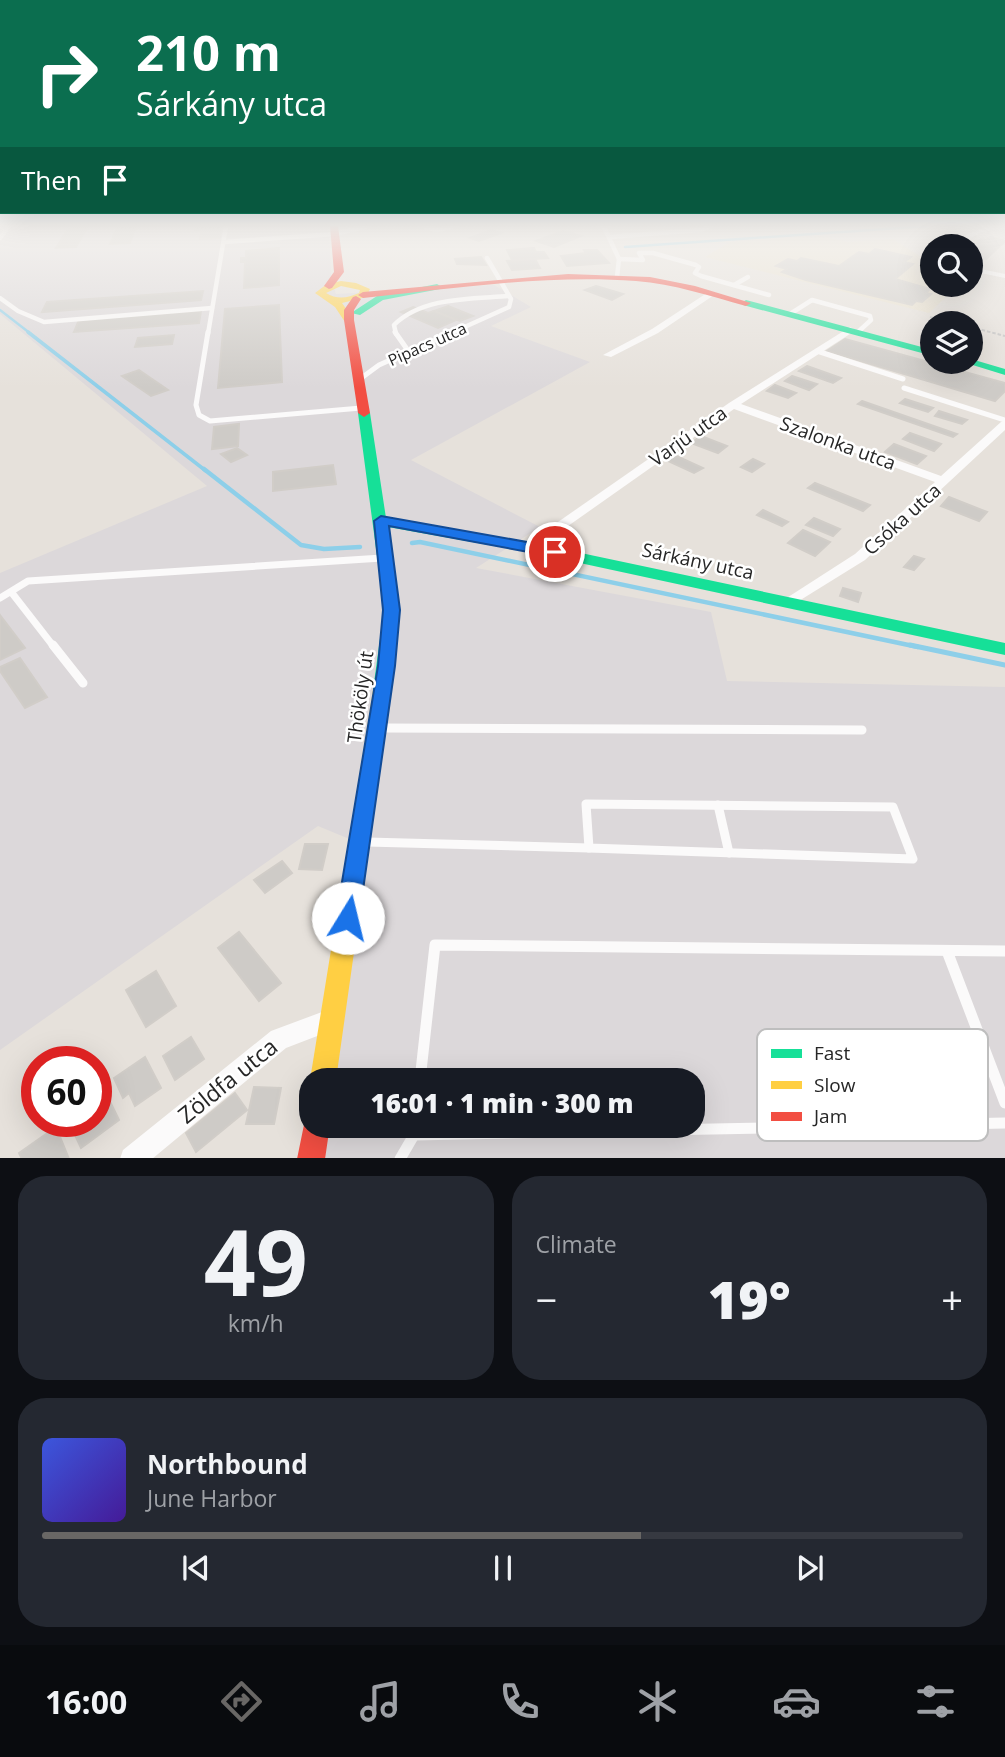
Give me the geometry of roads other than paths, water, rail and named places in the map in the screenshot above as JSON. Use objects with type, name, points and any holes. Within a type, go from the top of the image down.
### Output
[{"type":"main road","points":[[330,293],[336,280]]},
{"type":"main road","points":[[348,280],[359,291]]},
{"type":"main road","points":[[330,293],[443,286],[504,288],[586,280]]},
{"type":"main road","points":[[657,280],[920,349]]},
{"type":"main road","points":[[330,293],[349,320],[361,308],[380,298],[443,286]]},
{"type":"main road","name":"Thököly út","points":[[325,1068],[377,727],[391,610],[381,521],[349,320],[349,310],[359,291]]},
{"type":"main road","points":[[983,366],[1005,372]]},
{"type":"main road","name":"Sárkány utca","points":[[381,521],[529,547],[1005,649]]},
{"type":"main road","points":[[311,1158],[314,1138]]},
{"type":"street","points":[[608,355],[655,331],[713,293]]},
{"type":"street","name":"Varjú utca","points":[[529,547],[733,405],[817,351],[854,331]]},
{"type":"street","name":"Szalonka utca","points":[[733,405],[943,481]]},
{"type":"street","name":"Csóka utca","points":[[789,601],[860,557],[1005,422]]},
{"type":"street","name":"Zöldfa utca","points":[[132,1158],[279,1039],[332,1019]]},
{"type":"lane","points":[[217,280],[196,405],[199,415],[210,422],[364,408]]},
{"type":"lane","points":[[409,352],[399,342],[394,331],[394,325],[401,317],[439,303],[504,288],[499,280]]},
{"type":"lane","points":[[716,280],[769,295]]},
{"type":"lane","points":[[734,285],[743,280]]},
{"type":"lane","name":"Pipacs utca","points":[[359,379],[368,371],[509,307],[511,299],[504,288]]},
{"type":"lane","points":[[0,298],[18,311],[44,322],[212,308]]},
{"type":"lane","points":[[790,314],[812,300],[870,316],[871,320],[854,331]]},
{"type":"lane","points":[[817,351],[903,379]]},
{"type":"lane","points":[[904,388],[1005,422]]},
{"type":"lane","points":[[0,598],[28,581],[386,557]]},
{"type":"lane","points":[[12,593],[83,683]]},
{"type":"lane","points":[[377,727],[862,730]]},
{"type":"lane","points":[[359,843],[390,841],[589,849],[913,859],[893,807],[586,804],[589,849]]},
{"type":"lane","points":[[718,805],[729,853]]},
{"type":"lane","points":[[421,1068],[435,945],[1005,951]]},
{"type":"lane","points":[[947,951],[977,1029]]},
{"type":"lane","points":[[988,1058],[1005,1103]]},
{"type":"lane","points":[[705,1127],[757,1126]]},
{"type":"lane","points":[[400,1158],[410,1138]]},
{"type":"waterway","points":[[0,310],[31,334]]},
{"type":"waterway","points":[[28,332],[206,471]]},
{"type":"waterway","points":[[204,469],[301,545],[324,549],[360,547]]},
{"type":"waterway","points":[[412,543],[420,542],[918,647]]},
{"type":"waterway","points":[[910,645],[1005,665]]}]
